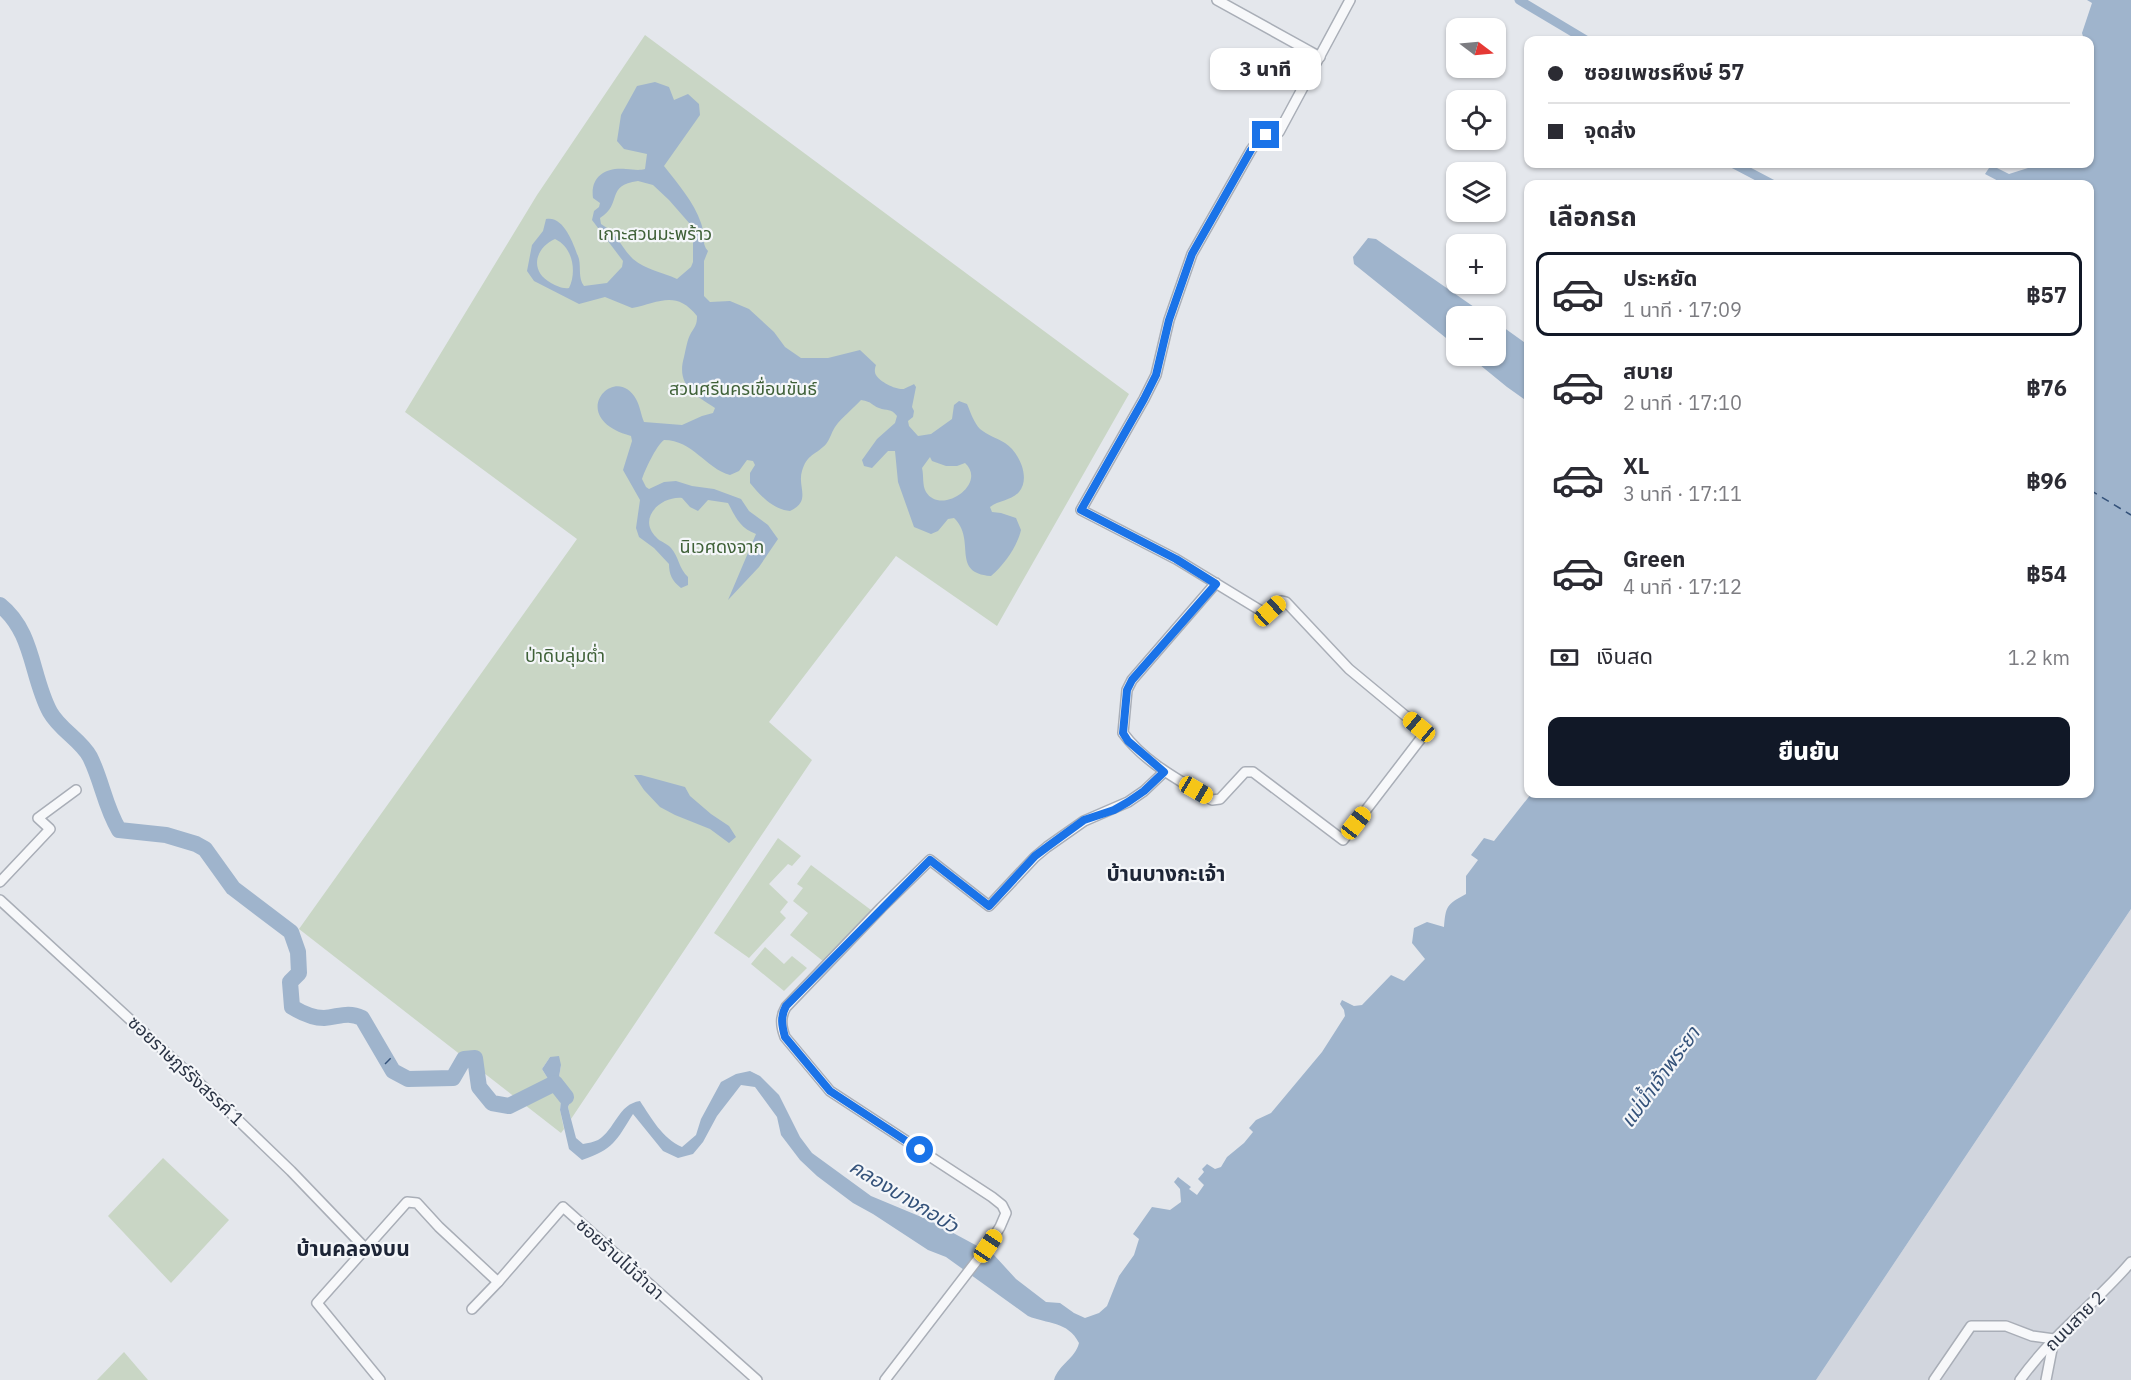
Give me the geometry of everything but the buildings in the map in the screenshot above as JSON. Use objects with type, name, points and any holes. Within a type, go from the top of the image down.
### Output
[{"type":"street","points":[[1217,0],[1320,57]]},
{"type":"street","points":[[1216,584],[1139,670],[1127,690],[1123,733],[1128,741],[1164,772],[1212,800],[1220,799],[1245,772],[1253,772],[1343,840],[1422,737],[1423,733],[1419,727],[1349,669],[1286,602],[1282,601],[1270,611],[1263,612],[1176,559],[1081,510],[1156,375],[1169,320],[1192,254],[1251,150],[1259,139],[1279,132],[1350,0]]},
{"type":"street","points":[[885,1380],[988,1246],[1006,1213],[1002,1205],[992,1197],[830,1091],[785,1037],[782,1014],[786,1006],[849,940],[930,860],[989,906],[1035,856],[1084,820],[1114,810],[1128,802],[1164,772]]},
{"type":"street","points":[[0,882],[50,829],[38,818],[76,790]]},
{"type":"street","name":"ซอยราษฎร์รังสรรค์ 1","points":[[0,900],[202,1086],[291,1171],[366,1249]]},
{"type":"street","points":[[380,1380],[317,1303],[407,1202],[417,1203],[439,1227],[498,1282],[472,1309]]},
{"type":"street","name":"ซอยร้านไม้ฉำฉา","points":[[498,1282],[563,1207],[757,1380]]},
{"type":"street","name":"ถนนสาย 2","points":[[2020,1380],[2054,1339],[2114,1282],[2131,1262]]},
{"type":"street","points":[[1934,1380],[1971,1326],[2006,1326],[2032,1336],[2054,1339],[2046,1380]]},
{"type":"shaded area","points":[[2131,909],[2131,1380],[1816,1380]]},
{"type":"green space","name":"สวนศรีนครเขื่อนขันธ์","points":[[645,35],[1129,394],[997,626],[896,556],[769,722],[812,760],[571,1119],[568,1107],[572,1098],[558,1083],[561,1065],[550,1057],[542,1069],[561,1100],[560,1110],[564,1129],[561,1133],[299,929],[577,539],[405,412],[537,195]]},
{"type":"green space","points":[[778,838],[801,856],[792,866],[788,864],[769,884],[788,902],[780,912],[786,918],[749,958],[714,933]]},
{"type":"green space","points":[[811,865],[871,910],[823,961],[790,935],[808,913],[793,901],[803,888],[797,884]]},
{"type":"green space","points":[[765,947],[784,964],[792,956],[807,968],[784,991],[751,964]]},
{"type":"green space","points":[[163,1158],[229,1220],[171,1283],[108,1216]]},
{"type":"green space","points":[[124,1352],[148,1380],[97,1380]]},
{"type":"water","name":"แม่น้ำเจ้าพระยา","points":[[2087,0],[2131,0],[2131,909],[1816,1380],[1054,1380],[1079,1343],[1069,1331],[1056,1324],[1028,1316],[946,1257],[928,1250],[853,1203],[817,1176],[800,1160],[781,1135],[777,1117],[755,1087],[741,1085],[717,1116],[703,1142],[693,1154],[678,1158],[663,1151],[633,1114],[618,1138],[601,1152],[582,1160],[569,1149],[560,1110],[561,1100],[542,1069],[550,1057],[559,1056],[561,1065],[558,1083],[572,1098],[568,1107],[576,1138],[583,1144],[604,1136],[627,1107],[640,1101],[663,1133],[682,1147],[696,1135],[701,1119],[721,1082],[736,1074],[750,1071],[760,1076],[779,1095],[800,1137],[812,1153],[871,1196],[931,1221],[994,1255],[1016,1279],[1046,1302],[1060,1303],[1085,1318],[1099,1313],[1107,1306],[1119,1276],[1134,1255],[1139,1239],[1133,1234],[1152,1207],[1170,1210],[1181,1202],[1180,1189],[1174,1182],[1178,1177],[1197,1195],[1204,1185],[1198,1179],[1204,1172],[1202,1169],[1207,1164],[1215,1169],[1221,1167],[1227,1157],[1253,1132],[1249,1128],[1256,1120],[1271,1113],[1322,1052],[1345,1016],[1340,1004],[1342,1000],[1354,1006],[1362,1005],[1391,975],[1404,981],[1425,959],[1412,943],[1414,928],[1427,922],[1444,927],[1448,907],[1466,894],[1466,876],[1478,860],[1471,855],[1484,838],[1494,841],[1528,798],[2094,798],[2094,180],[1996,180],[1985,174],[1989,168],[1997,168],[2009,174],[2028,168],[2094,168],[2094,36],[2083,36],[2082,33],[2092,3]]},
{"type":"water","points":[[655,82],[669,87],[674,100],[688,94],[699,104],[700,115],[664,166],[690,200],[701,223],[708,251],[704,261],[704,296],[710,302],[730,301],[749,309],[774,332],[785,347],[801,358],[828,358],[860,350],[876,365],[876,375],[885,383],[901,389],[914,384],[916,387],[912,407],[914,411],[913,417],[908,421],[909,426],[918,436],[931,434],[952,419],[954,405],[959,401],[967,404],[980,429],[1005,443],[1015,452],[1024,473],[1022,486],[1016,495],[990,507],[992,512],[1016,518],[1021,530],[1009,555],[991,576],[979,574],[971,569],[967,562],[961,527],[954,518],[948,519],[938,531],[931,534],[914,527],[898,482],[895,451],[888,451],[872,468],[864,466],[862,460],[877,439],[895,423],[897,416],[891,411],[861,400],[838,423],[825,445],[806,462],[801,477],[802,498],[797,507],[790,511],[772,505],[750,483],[750,473],[755,465],[753,461],[747,460],[739,471],[730,475],[713,467],[683,444],[664,440],[658,447],[642,479],[646,487],[649,489],[664,482],[676,481],[714,489],[741,499],[749,511],[768,525],[778,539],[759,567],[728,600],[756,534],[742,526],[728,503],[708,500],[698,511],[690,507],[682,498],[674,498],[660,504],[650,516],[651,530],[658,539],[671,548],[688,577],[688,585],[681,588],[672,577],[669,564],[654,548],[639,537],[636,528],[640,500],[623,470],[632,441],[631,436],[611,428],[601,417],[598,406],[600,397],[608,389],[617,386],[627,389],[636,399],[644,422],[682,425],[713,413],[715,408],[689,388],[683,375],[682,367],[687,345],[697,316],[682,303],[674,300],[658,301],[632,308],[605,297],[579,304],[534,281],[527,271],[532,245],[543,231],[546,219],[558,222],[567,232],[579,259],[580,276],[584,286],[607,283],[622,267],[623,261],[592,220],[594,211],[600,203],[593,198],[593,190],[597,179],[606,171],[645,169],[647,154],[624,149],[617,141],[621,115],[637,86]],"holes":[[[638,181],[653,185],[690,224],[693,239],[693,262],[691,267],[677,279],[638,263],[616,236],[601,224],[600,218],[611,207],[621,186]],[[555,239],[561,243],[572,260],[573,275],[569,288],[562,288],[551,283],[544,278],[537,266],[539,254],[548,243]],[[930,457],[932,461],[946,466],[965,463],[971,471],[971,480],[967,488],[951,499],[942,501],[933,499],[926,492],[922,468]]]},
{"type":"water","points":[[1368,238],[1376,239],[1446,288],[1446,294],[1455,294],[1473,306],[1446,306],[1446,338],[1354,264],[1353,257]]},
{"type":"water","points":[[1506,329],[1524,342],[1524,399],[1481,366],[1506,366]]},
{"type":"water","points":[[634,775],[685,787],[690,796],[729,826],[736,837],[729,843],[710,829],[660,807]]},
{"type":"waterway","points":[[1519,0],[1579,36]]},
{"type":"waterway","points":[[1742,168],[1764,180]]},
{"type":"waterway","name":"คลองบางกอบัว","points":[[0,605],[11,616],[26,641],[50,712],[90,757],[119,830],[166,835],[205,849],[233,888],[291,932],[298,952],[299,973],[290,982],[292,1007],[315,1017],[347,1015],[362,1018],[393,1071],[408,1079],[453,1078],[464,1059],[475,1058],[479,1087],[492,1103],[509,1106],[555,1083],[566,1097]]},
{"type":"ferry route","points":[[2094,492],[2131,515]]},
{"type":"ferry route","points":[[385,1064],[392,1057]]},
{"type":"district","name":"บ้านบางกะเจ้า","points":[[1166,874]]},
{"type":"district","name":"บ้านคลองบน","points":[[353,1249]]},
{"type":"route","points":[[920,1150],[830,1091],[785,1037],[782,1014],[786,1006],[849,940],[930,860],[989,906],[1035,856],[1084,820],[1114,810],[1128,802],[1164,772],[1128,741],[1123,733],[1122,724],[1127,690],[1139,670],[1216,584],[1176,559],[1081,510],[1156,375],[1169,320],[1192,254],[1251,150],[1259,139],[1266,135]]},
{"type":"park label","name":"เกาะสวนมะพร้าว","points":[[655,234]]},
{"type":"park label","name":"นิเวศดงจาก","points":[[722,547]]},
{"type":"park label","name":"ป่าดิบลุ่มต่ำ","points":[[565,656]]}]
